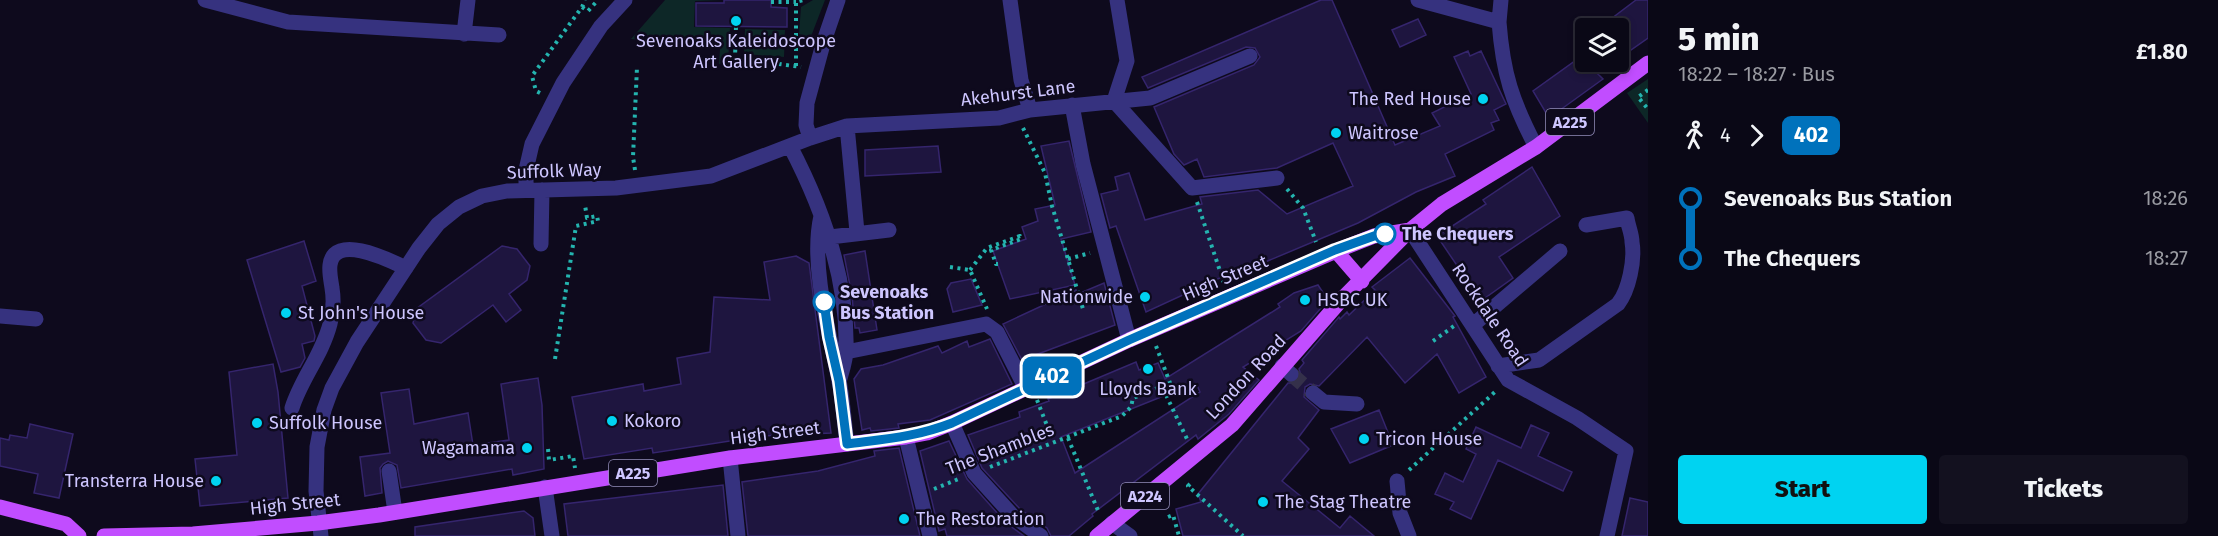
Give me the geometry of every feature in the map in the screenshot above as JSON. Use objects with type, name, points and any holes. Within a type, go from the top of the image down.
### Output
[{"type":"main road","name":"High Street","points":[[104,536],[193,535],[319,529],[395,512],[545,487],[730,458],[927,433],[1129,340],[1335,250],[1374,236],[1410,230],[1442,204],[1536,147],[1648,63]]},
{"type":"main road","name":"London Road","points":[[1105,529],[1232,425],[1287,370],[1342,299],[1410,230]]},
{"type":"main road","points":[[1335,250],[1362,281]]},
{"type":"main road","points":[[0,507],[66,524],[79,536]]},
{"type":"street","points":[[205,0],[288,22],[499,35]]},
{"type":"street","points":[[464,34],[468,0]]},
{"type":"street","points":[[526,190],[526,170],[532,144],[554,100],[588,45],[625,0]]},
{"type":"street","points":[[810,138],[805,113],[823,44],[838,0]]},
{"type":"street","points":[[1010,0],[1023,112]]},
{"type":"street","points":[[1117,0],[1127,61],[1114,101],[1192,188],[1277,178]]},
{"type":"street","points":[[1419,0],[1499,21]]},
{"type":"street","points":[[1501,0],[1499,21],[1506,79],[1519,116],[1536,147]]},
{"type":"street","name":"Akehurst Lane","points":[[790,146],[847,126],[987,119],[1072,105],[1150,98],[1250,56]]},
{"type":"street","points":[[1072,105],[1083,164],[1129,340]]},
{"type":"street","points":[[847,126],[857,232]]},
{"type":"street","points":[[790,146],[814,194],[820,216],[830,237],[843,298],[846,352],[839,381]]},
{"type":"street","name":"Suffolk Way","points":[[319,529],[316,447],[324,410],[332,388],[357,342],[438,224],[459,207],[493,193],[651,185],[711,176],[790,146]]},
{"type":"street","points":[[541,244],[542,190]]},
{"type":"street","points":[[820,216],[817,234],[823,299],[839,381],[847,444]]},
{"type":"street","points":[[1498,366],[1539,360],[1617,303],[1623,296],[1632,258],[1632,243],[1627,218],[1586,225]]},
{"type":"street","points":[[830,237],[889,230]]},
{"type":"street","name":"Rockdale Road","points":[[1410,230],[1509,380],[1577,418],[1626,451],[1607,536]]},
{"type":"street","points":[[292,408],[296,395],[315,362],[330,323],[333,302],[330,265],[335,256],[345,250],[361,250],[406,268]]},
{"type":"street","points":[[1469,321],[1560,251]]},
{"type":"street","points":[[0,316],[36,319]]},
{"type":"street","points":[[846,352],[986,324],[997,332],[1029,387]]},
{"type":"street","points":[[1313,393],[1324,402],[1357,404]]},
{"type":"street","points":[[952,423],[974,473],[1013,516],[1041,536]]},
{"type":"street","points":[[906,437],[930,536]]},
{"type":"street","points":[[730,458],[738,536]]},
{"type":"street","points":[[389,471],[395,512]]},
{"type":"street","points":[[1397,481],[1400,513],[1409,536]]},
{"type":"street","points":[[545,487],[552,536]]},
{"type":"street","points":[[1105,529],[1130,536]]},
{"type":"path","points":[[554,100],[536,91],[532,76],[585,0]]},
{"type":"path","points":[[582,7],[588,11],[598,0]]},
{"type":"path","points":[[771,2],[804,0]]},
{"type":"path","points":[[796,2],[796,66]]},
{"type":"path","points":[[736,27],[735,58],[817,69]]},
{"type":"path","points":[[635,174],[633,157],[637,67]]},
{"type":"path","points":[[1648,90],[1638,97],[1648,109]]},
{"type":"path","points":[[1023,112],[1045,173],[1083,309]]},
{"type":"path","points":[[1277,178],[1303,208],[1316,243]]},
{"type":"path","points":[[1192,188],[1229,298]]},
{"type":"path","points":[[555,359],[576,226],[598,221],[597,216],[587,218],[583,189]]},
{"type":"path","points":[[970,270],[987,248],[1020,236],[1021,239],[991,250],[998,264]]},
{"type":"path","points":[[1068,259],[1104,250]]},
{"type":"path","points":[[950,267],[970,270]]},
{"type":"path","points":[[970,270],[997,332]]},
{"type":"path","points":[[1433,341],[1469,321]]},
{"type":"path","points":[[1151,331],[1170,383],[1166,395],[1194,456]]},
{"type":"path","points":[[1397,481],[1509,380]]},
{"type":"path","points":[[1068,438],[1122,416],[1131,407],[1133,398],[1170,383]]},
{"type":"path","points":[[1029,387],[1053,441]]},
{"type":"path","name":"The Shambles","points":[[920,495],[1053,441],[1068,438],[1105,529]]},
{"type":"path","points":[[548,449],[549,460],[573,456],[577,482]]},
{"type":"path","points":[[1196,479],[1188,486],[1243,536]]},
{"type":"path","points":[[1168,517],[1173,515],[1179,536]]},
{"type":"green space","points":[[665,0],[722,0],[695,1],[694,27],[730,28],[728,62],[719,64],[720,49],[631,39]]},
{"type":"green space","points":[[813,0],[825,0],[810,39],[799,34],[801,7]]},
{"type":"green space","points":[[745,29],[785,30],[784,57],[744,54]]},
{"type":"green space","points":[[1648,79],[1648,123],[1627,93]]},
{"type":"building","points":[[724,0],[771,0],[771,7],[787,8],[787,27],[696,26],[696,3],[724,3]]},
{"type":"building","points":[[1321,0],[1332,0],[1395,145],[1440,126],[1432,113],[1471,94],[1454,57],[1468,51],[1470,56],[1481,51],[1506,104],[1494,110],[1499,120],[1491,123],[1494,130],[1445,154],[1455,176],[1416,192],[1358,223],[1251,268],[1225,278],[1224,276],[1146,312],[1116,226],[1110,228],[1101,194],[1118,190],[1115,177],[1129,173],[1145,220],[1202,204],[1200,197],[1258,190],[1287,214],[1353,186],[1333,143],[1277,168],[1204,177],[1197,159],[1184,165],[1174,154],[1154,107],[1254,65],[1260,57],[1255,48],[1246,47],[1148,88],[1142,77]]},
{"type":"building","points":[[1636,0],[1648,0],[1648,38],[1629,51],[1629,18],[1612,18]]},
{"type":"building","points":[[1418,19],[1426,35],[1400,47],[1392,30]]},
{"type":"building","points":[[1575,61],[1575,72],[1601,72],[1598,74],[1603,79],[1549,118],[1533,91]]},
{"type":"building","points":[[1069,141],[1091,232],[1061,239],[1075,285],[1010,299],[993,251],[1026,239],[1022,227],[1038,221],[1035,209],[1055,205],[1041,146]]},
{"type":"building","points":[[938,146],[941,172],[865,176],[865,150]]},
{"type":"building","points":[[1532,167],[1560,216],[1499,257],[1513,278],[1485,298],[1479,298],[1437,236],[1486,204],[1483,200]]},
{"type":"building","name":"St John's House","points":[[304,241],[316,281],[302,286],[315,336],[314,341],[302,344],[305,358],[300,367],[281,372],[247,260]]},
{"type":"building","points":[[502,246],[517,249],[530,266],[527,280],[509,294],[521,310],[506,322],[493,305],[441,343],[426,340],[413,323],[416,309]]},
{"type":"building","name":"Sevenoaks Bus Station","points":[[865,251],[877,330],[860,333],[859,328],[855,328],[852,296],[844,255]]},
{"type":"building","points":[[796,256],[809,263],[831,433],[762,436],[653,453],[652,448],[584,459],[572,397],[643,384],[644,391],[681,384],[677,358],[710,352],[714,297],[770,300],[764,262]]},
{"type":"building","points":[[1410,258],[1455,316],[1453,317],[1486,377],[1459,393],[1437,354],[1405,383],[1367,337],[1319,386],[1310,384],[1305,387],[1304,397],[1319,410],[1298,438],[1309,449],[1282,481],[1340,528],[1350,516],[1374,536],[1183,536],[1176,509],[1201,502],[1198,494],[1288,383],[1299,380],[1301,375],[1299,369],[1304,363],[1302,360],[1339,317],[1340,319],[1347,312],[1349,315],[1375,290],[1372,287]]},
{"type":"building","points":[[971,279],[982,305],[953,312],[947,289],[951,283]]},
{"type":"building","points":[[1104,283],[1115,325],[1022,360],[1003,324],[1076,290],[1078,294]]},
{"type":"building","points":[[1318,285],[1328,300],[1301,331],[1243,367],[1259,380],[1229,414],[1198,439],[1196,435],[1092,514],[1093,516],[1069,536],[1051,536],[1047,528],[1020,509],[982,468],[968,435],[1020,417],[1019,412],[1136,362],[1139,370],[1158,363],[1165,379],[1280,307],[1278,304],[1294,293]],"holes":[[[1196,383],[1200,392],[1075,473],[1061,437]]]},
{"type":"building","points":[[990,339],[1012,384],[930,420],[898,424],[899,428],[862,430],[854,379],[861,369],[883,365],[938,346],[942,353],[967,341],[969,347]]},
{"type":"building","name":"Suffolk House","points":[[273,364],[278,392],[288,498],[200,506],[195,459],[237,455],[229,372]]},
{"type":"building","points":[[538,378],[542,405],[544,469],[513,475],[512,469],[401,488],[397,465],[388,461],[380,468],[382,493],[365,496],[360,457],[390,453],[381,393],[409,389],[414,424],[468,413],[473,445],[509,440],[501,384]]},
{"type":"building","name":"Tricon House","points":[[1379,410],[1393,445],[1350,463],[1331,429]]},
{"type":"building","points":[[30,424],[73,434],[59,498],[34,493],[38,474],[0,466],[0,438],[9,440],[10,435],[27,438]]},
{"type":"building","points":[[1531,425],[1549,433],[1538,456],[1572,472],[1563,491],[1498,460],[1471,519],[1450,509],[1454,502],[1435,494],[1445,473],[1463,482],[1476,454],[1466,449],[1476,427],[1521,448]]},
{"type":"building","points":[[949,441],[967,479],[1006,523],[1024,536],[947,536],[945,529],[939,531],[920,451]]},
{"type":"building","points":[[899,448],[920,536],[748,536],[742,482],[818,471],[875,456],[874,451]]},
{"type":"building","points":[[723,485],[728,536],[568,536],[564,504]]},
{"type":"building","points":[[1630,498],[1648,502],[1648,536],[1622,536]]},
{"type":"building","points":[[524,511],[533,518],[535,536],[415,536],[415,527]]},
{"type":"tunnel","points":[[1291,374],[1313,393]]},
{"type":"bus line","name":"402","points":[[824,302],[839,381],[847,444],[906,437],[927,433],[952,423],[1129,340],[1315,261],[1335,250],[1385,234]]},
{"type":"place","name":"Sevenoaks Kaleidoscope Art Gallery","points":[[736,21]]},
{"type":"place","name":"The Red House","points":[[1483,99]]},
{"type":"place","name":"Waitrose","points":[[1336,133]]},
{"type":"place","name":"The Chequers","points":[[1385,234]]},
{"type":"place","name":"Nationwide","points":[[1145,297]]},
{"type":"place","name":"HSBC UK","points":[[1305,300]]},
{"type":"place","name":"Sevenoaks Bus Station","points":[[824,302]]},
{"type":"place","name":"St John's House","points":[[286,313]]},
{"type":"place","name":"Lloyds Bank","points":[[1148,369]]},
{"type":"place","name":"Kokoro","points":[[612,421]]},
{"type":"place","name":"Suffolk House","points":[[257,423]]},
{"type":"place","name":"Tricon House","points":[[1364,439]]},
{"type":"place","name":"Wagamama","points":[[527,448]]},
{"type":"place","name":"Transterra House","points":[[216,481]]},
{"type":"place","name":"The Stag Theatre","points":[[1263,502]]},
{"type":"place","name":"The Restoration","points":[[904,519]]}]
